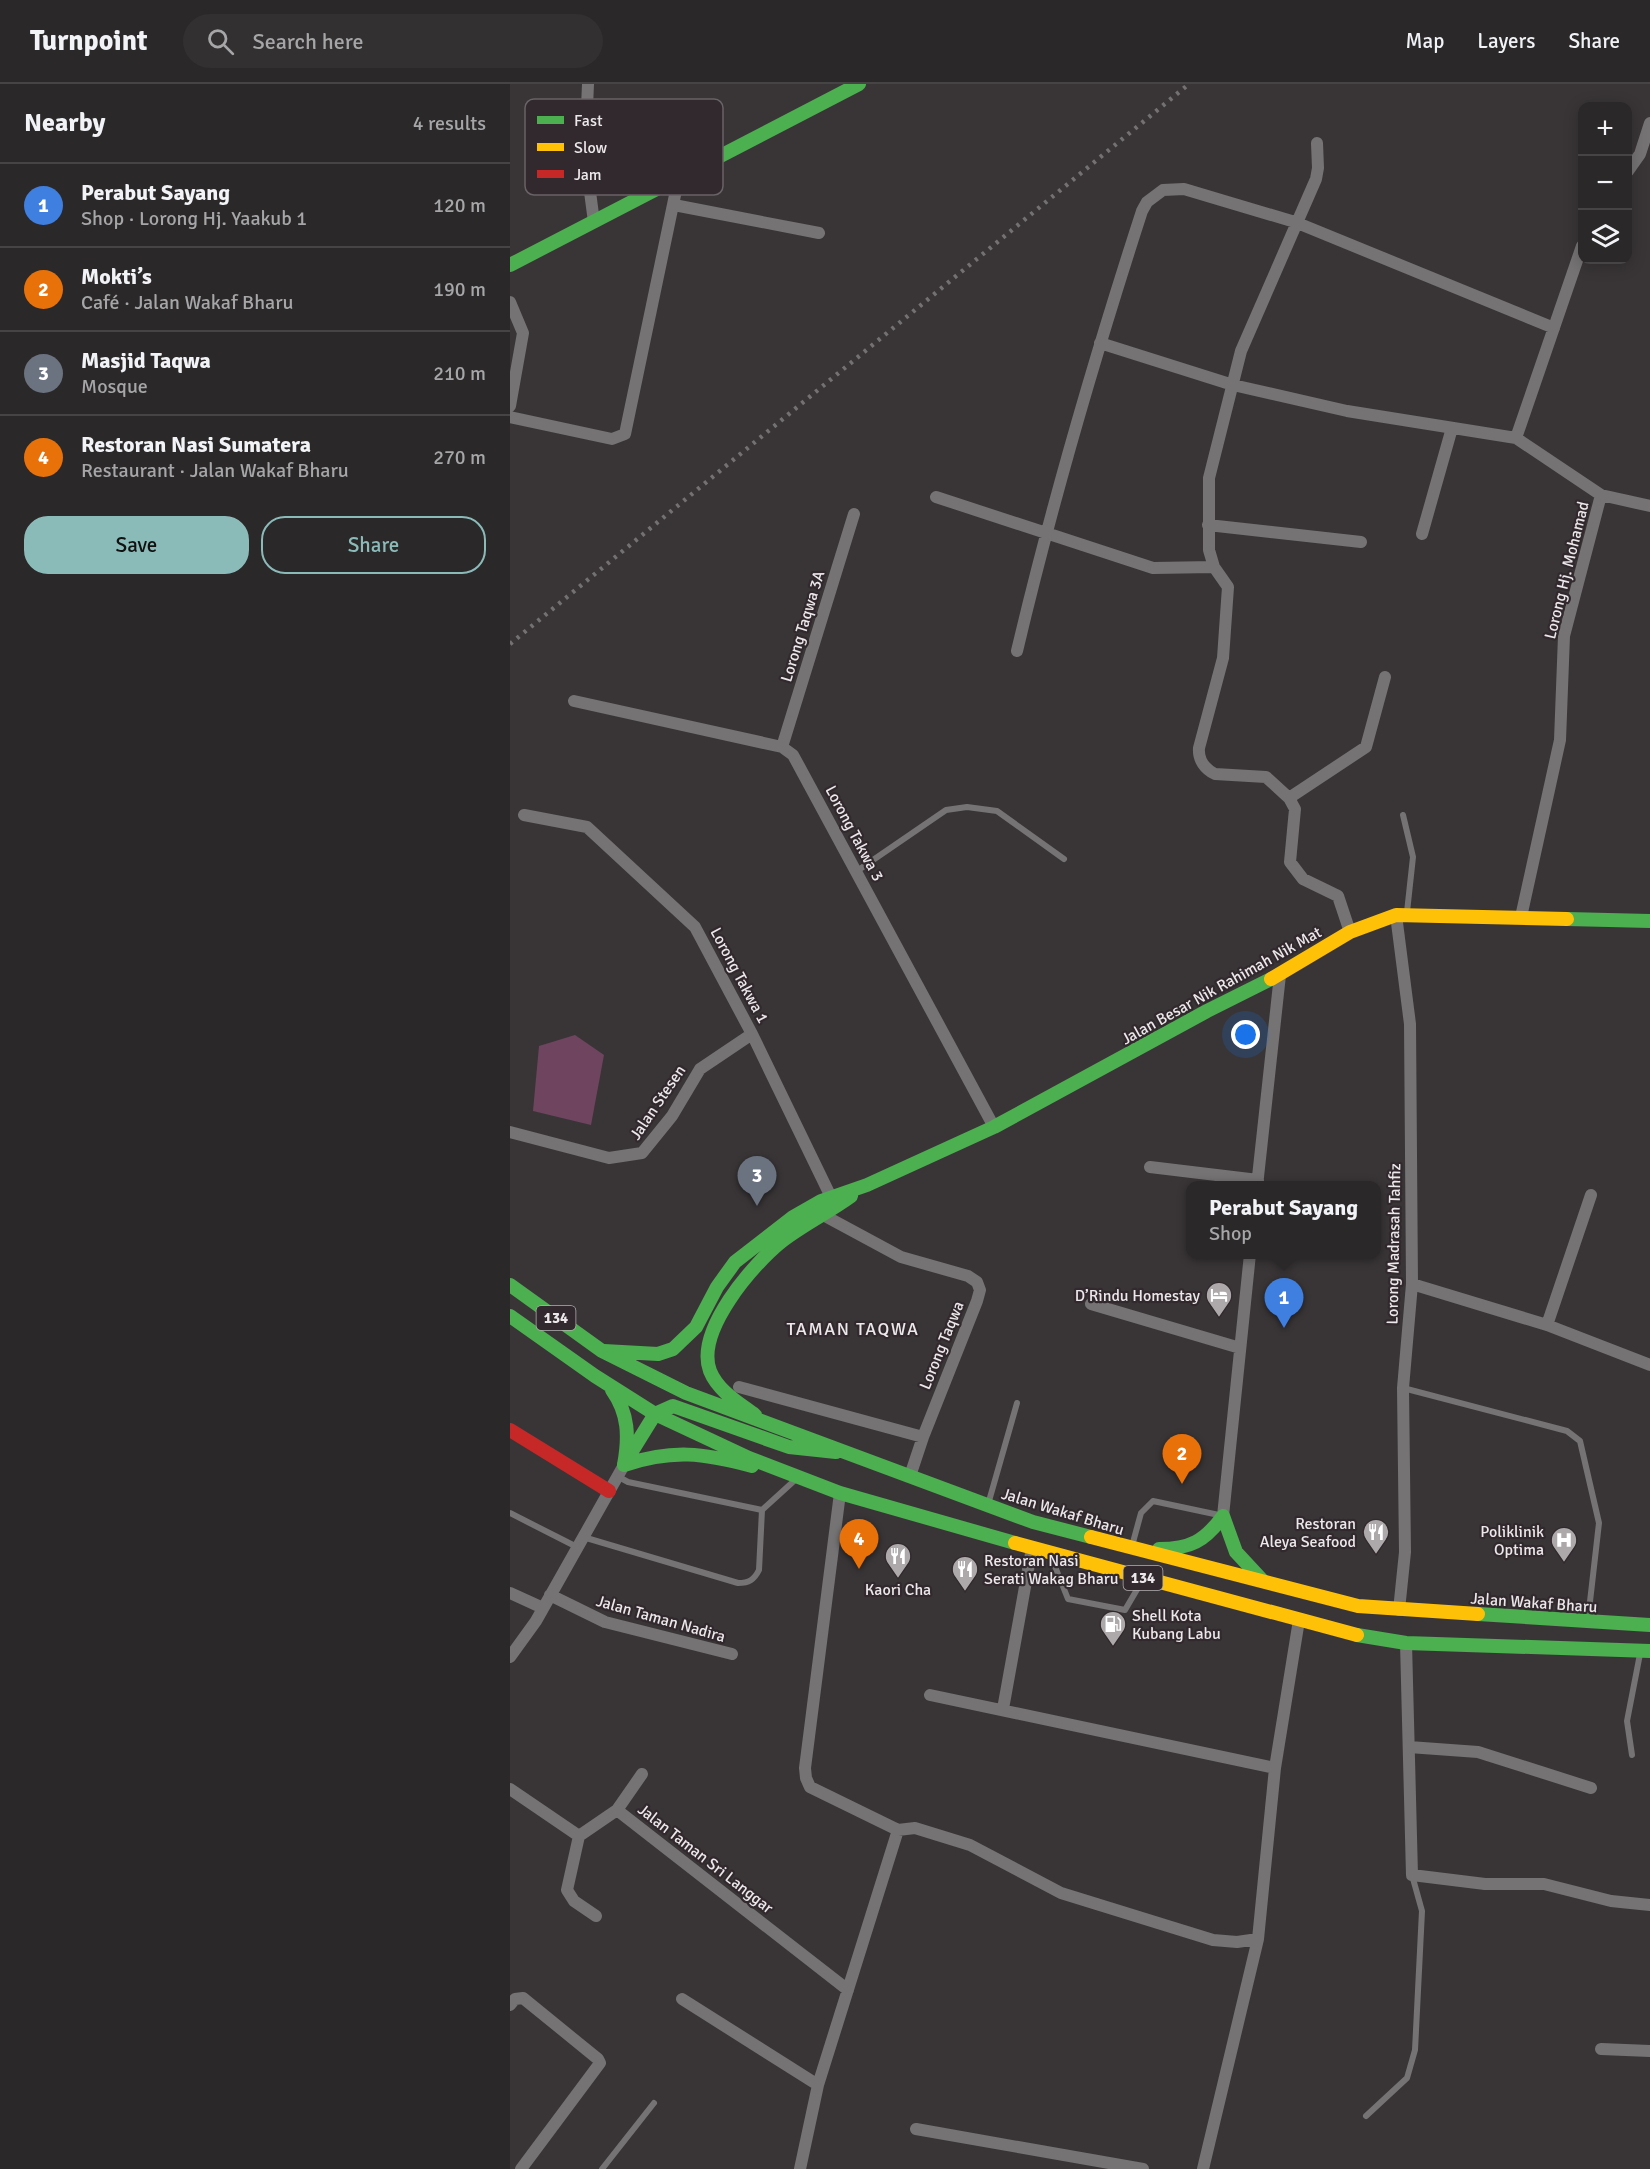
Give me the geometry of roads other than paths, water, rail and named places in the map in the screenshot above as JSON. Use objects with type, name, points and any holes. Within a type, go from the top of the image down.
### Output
[{"type":"main road","points":[[723,154],[859,84]]},
{"type":"main road","points":[[510,264],[644,195]]},
{"type":"main road","name":"Jalan Besar Nik Rahimah Nik Mat","points":[[602,1351],[658,1354],[673,1349],[686,1340],[696,1327],[717,1287],[735,1262],[793,1217],[831,1197],[867,1185],[994,1127],[1207,1011],[1280,975],[1350,932],[1402,914],[1650,921]]},
{"type":"main road","name":"Jalan Besar Nik Rahimah Nik Mat","points":[[766,1424],[717,1383],[707,1359],[710,1339],[732,1295],[751,1271],[775,1247],[825,1216],[867,1185]]},
{"type":"main road","name":"Jalan Wakaf Bharu","points":[[510,1285],[602,1351],[686,1393],[1033,1522],[1358,1606],[1650,1625]]},
{"type":"main road","points":[[510,1316],[655,1414]]},
{"type":"main road","points":[[609,1385],[626,1413],[628,1444],[620,1471]]},
{"type":"main road","points":[[620,1471],[655,1414],[666,1407],[679,1408],[789,1447],[844,1452]]},
{"type":"main road","name":"134","points":[[655,1414],[702,1438],[798,1478]]},
{"type":"main road","points":[[510,1430],[609,1491]]},
{"type":"main road","name":"134","points":[[620,1471],[656,1454],[680,1450],[705,1453],[798,1478],[1032,1548],[1352,1634],[1406,1643],[1645,1650]]},
{"type":"main road","points":[[1131,1549],[1179,1550],[1195,1546],[1208,1538],[1223,1516]]},
{"type":"main road","points":[[1223,1516],[1226,1536],[1235,1555],[1249,1571],[1266,1583]]},
{"type":"street","points":[[587,99],[588,84]]},
{"type":"street","points":[[1632,165],[1640,154],[1650,123]]},
{"type":"street","points":[[1317,143],[1316,179],[1295,222],[1243,346],[1210,475],[1209,550],[1214,567],[1227,587],[1223,658],[1199,748],[1200,759],[1209,771],[1215,774],[1266,777],[1289,798],[1295,809],[1290,862],[1303,879],[1338,896],[1350,932]]},
{"type":"street","points":[[1017,651],[1045,532],[1100,343],[1142,211],[1154,195],[1163,190],[1184,189],[1295,222],[1554,328]]},
{"type":"street","points":[[590,195],[594,222]]},
{"type":"street","points":[[510,417],[612,439],[625,434],[676,195]]},
{"type":"street","points":[[674,205],[819,233]]},
{"type":"street","points":[[1100,343],[1233,385],[1347,411],[1516,438],[1578,258]]},
{"type":"street","points":[[510,302],[523,333],[510,406]]},
{"type":"street","points":[[1422,534],[1452,428]]},
{"type":"street","name":"Lorong Hj. Mohamad","points":[[1516,438],[1601,495],[1564,636],[1560,740],[1521,917]]},
{"type":"street","points":[[1601,495],[1650,506]]},
{"type":"street","points":[[936,497],[1152,568],[1214,567]]},
{"type":"street","name":"Lorong Taqwa 3A","points":[[782,747],[854,514]]},
{"type":"street","points":[[1208,525],[1361,542]]},
{"type":"street","points":[[1289,798],[1366,747],[1385,677]]},
{"type":"street","points":[[574,701],[782,747]]},
{"type":"street","name":"Lorong Takwa 3","points":[[782,747],[797,759],[994,1127]]},
{"type":"street","name":"Lorong Takwa 1","points":[[524,815],[587,827],[695,927],[752,1034],[831,1197]]},
{"type":"street","name":"Lorong Madrasah Tahfiz","points":[[1399,1610],[1405,1552],[1403,1388],[1412,1284],[1410,1024],[1402,914]]},
{"type":"street","points":[[1257,1181],[1280,975]]},
{"type":"street","name":"Jalan Stesen","points":[[510,1132],[609,1158],[642,1153],[672,1116],[700,1069],[752,1034]]},
{"type":"street","points":[[1150,1167],[1244,1181]]},
{"type":"street","points":[[1547,1325],[1591,1195]]},
{"type":"street","name":"Lorong Taqwa","points":[[825,1216],[901,1257],[968,1276],[977,1282],[980,1290],[910,1476]]},
{"type":"street","points":[[1223,1516],[1249,1259]]},
{"type":"street","points":[[1412,1284],[1547,1325],[1650,1365]]},
{"type":"street","points":[[1091,1304],[1240,1348]]},
{"type":"street","points":[[739,1387],[923,1437]]},
{"type":"street","points":[[510,1657],[543,1608],[620,1471]]},
{"type":"street","points":[[840,1492],[806,1778],[810,1787],[898,1830],[915,1828],[970,1845],[1061,1893],[1213,1940],[1238,1942],[1258,1939]]},
{"type":"street","points":[[1003,1709],[1032,1548]]},
{"type":"street","points":[[510,1593],[543,1608]]},
{"type":"street","name":"Jalan Taman Nadira","points":[[550,1595],[605,1622],[732,1654]]},
{"type":"street","points":[[1203,2169],[1258,1939],[1275,1768],[1299,1620]]},
{"type":"street","points":[[1406,1643],[1412,1875],[1485,1884],[1544,1884],[1611,1901],[1650,1905]]},
{"type":"street","points":[[930,1695],[1275,1768]]},
{"type":"street","points":[[1409,1747],[1478,1752],[1591,1788]]},
{"type":"street","points":[[617,1810],[642,1774]]},
{"type":"street","points":[[510,1788],[579,1836],[567,1890],[574,1901],[596,1916]]},
{"type":"street","name":"Jalan Taman Sri Langgar","points":[[579,1836],[617,1810],[849,1990]]},
{"type":"street","points":[[800,2169],[818,2085],[898,1830]]},
{"type":"street","points":[[510,2005],[515,1999],[523,1998],[600,2063],[521,2169]]},
{"type":"street","points":[[682,1999],[818,2085]]},
{"type":"street","points":[[1601,2049],[1650,2050]]},
{"type":"street","points":[[916,2129],[1143,2169]]},
{"type":"lane","points":[[857,871],[946,810],[967,807],[997,811],[1064,859]]},
{"type":"lane","points":[[1402,914],[1413,857],[1403,815]]},
{"type":"lane","points":[[1403,1388],[1567,1431],[1580,1441],[1599,1523],[1588,1622]]},
{"type":"lane","points":[[988,1505],[1017,1402]]},
{"type":"lane","points":[[620,1471],[628,1482],[762,1510]]},
{"type":"lane","points":[[510,1513],[580,1542],[738,1583],[747,1583],[755,1579],[759,1570],[762,1510],[798,1478]]},
{"type":"lane","points":[[1131,1549],[1142,1513],[1153,1501],[1223,1516]]},
{"type":"lane","points":[[1050,1553],[1068,1599],[1125,1610],[1144,1578]]},
{"type":"lane","points":[[1632,1755],[1627,1721],[1645,1650]]},
{"type":"lane","points":[[1366,2116],[1407,2079],[1415,2050],[1422,1911],[1412,1875]]},
{"type":"lane","points":[[602,2169],[654,2103]]},
{"type":"railway","points":[[510,644],[1189,84]]},
{"type":"place","name":"Masjid Taqwa","points":[[757,1206]]},
{"type":"place","name":"D’Rindu Homestay","points":[[1219,1318]]},
{"type":"place","name":"Perabut Sayang","points":[[1284,1328]]},
{"type":"place","name":"Mokti’s","points":[[1182,1484]]},
{"type":"place","name":"Restoran Aleya Seafood","points":[[1376,1555]]},
{"type":"place","name":"Poliklinik Optima","points":[[1564,1563]]},
{"type":"place","name":"Restoran Nasi Sumatera","points":[[859,1569]]},
{"type":"place","name":"Kaori Cha","points":[[898,1579]]},
{"type":"place","name":"Restoran Nasi Serati Wakag Bharu","points":[[965,1592]]},
{"type":"place","name":"Shell Kota Kubang Labu","points":[[1113,1647]]},
{"type":"district","name":"TAMAN TAQWA","points":[[853,1329]]}]
